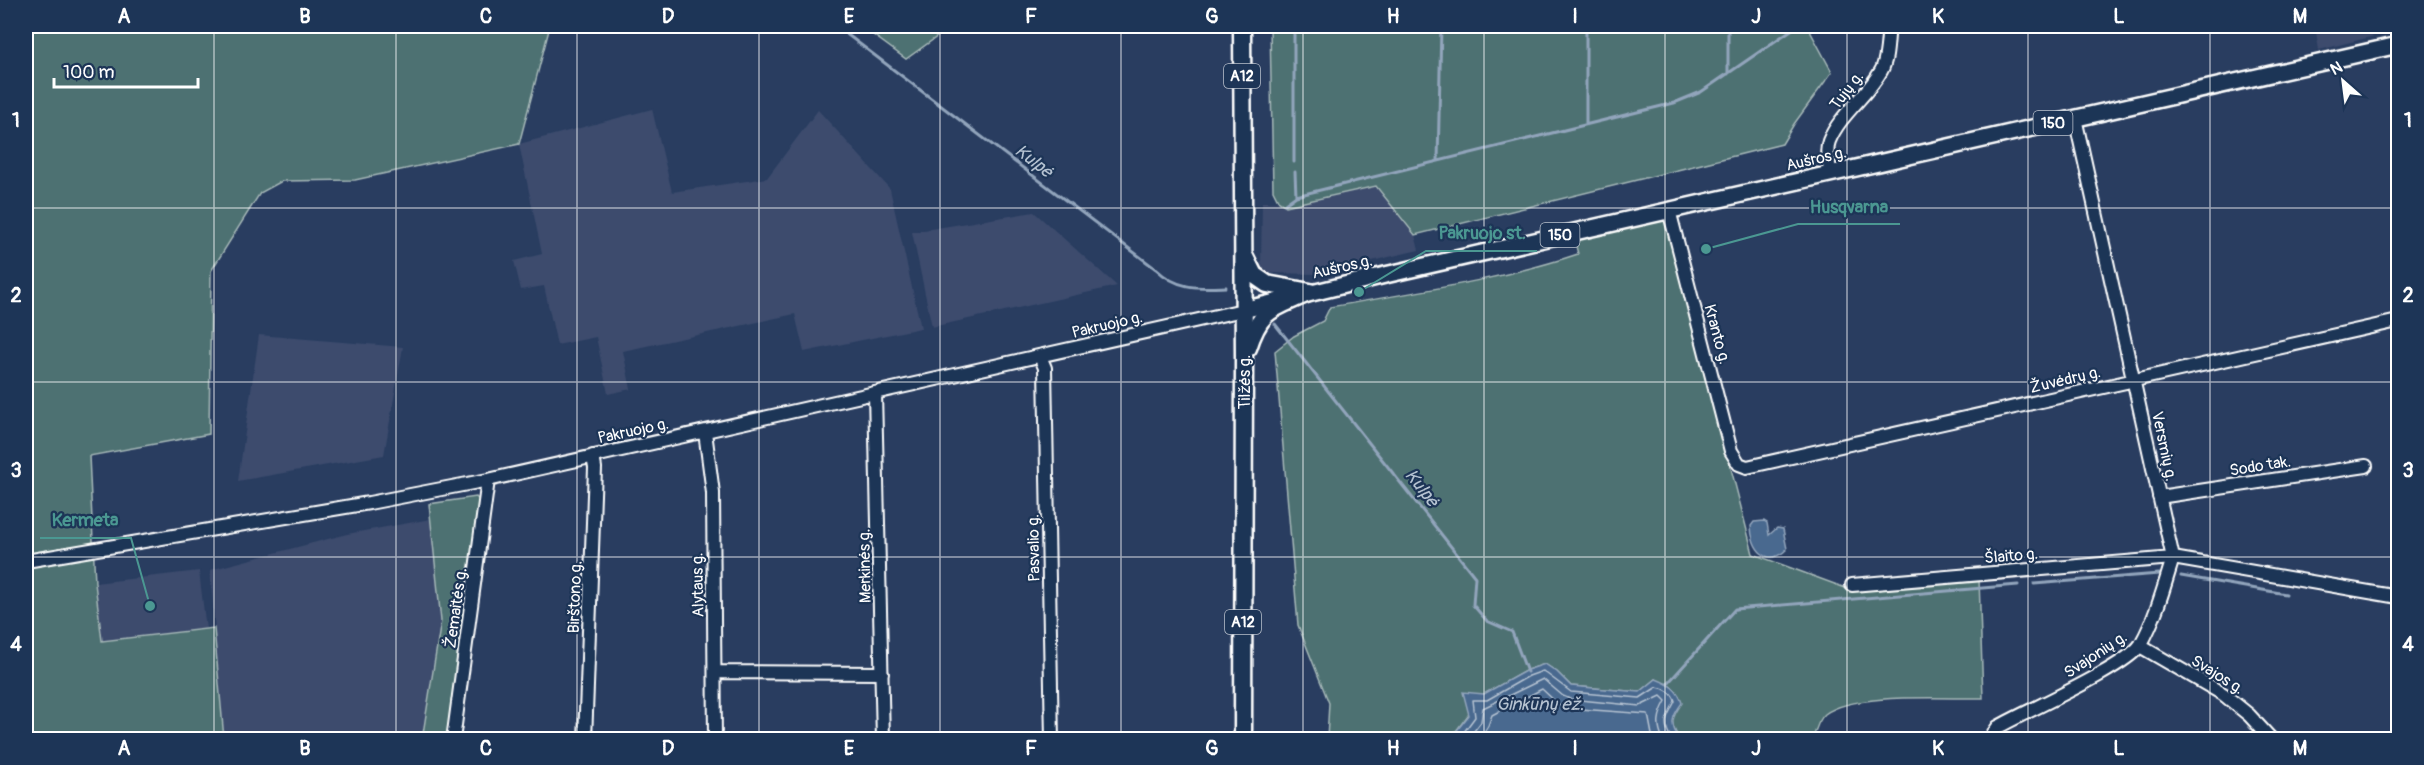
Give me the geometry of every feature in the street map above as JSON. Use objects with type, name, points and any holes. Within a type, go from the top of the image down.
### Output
[{"type":"highway","name":"Tilžės g.","points":[[1242,26],[1243,740]]},
{"type":"highway","points":[[1243,252],[1254,274],[1267,285],[1311,292]]},
{"type":"highway","points":[[1244,358],[1260,318],[1311,292]]},
{"type":"main road","name":"Aušros g.","points":[[1243,310],[1311,292],[2398,45]]},
{"type":"street","name":"Tujų g.","points":[[1831,174],[1828,157],[1829,142],[1852,106],[1868,90],[1882,69],[1889,26]]},
{"type":"street","name":"Versmių g.","points":[[2075,118],[2173,558]]},
{"type":"street","name":"Kranto g.","points":[[1669,210],[1731,451],[1739,464]]},
{"type":"street","name":"Pakruojo g.","points":[[26,561],[369,503],[488,480],[1243,310]]},
{"type":"street","name":"Žuvėdrų g.","points":[[1739,464],[1753,467],[2398,321]]},
{"type":"street","name":"Pasvalio g.","points":[[1040,356],[1045,368],[1052,740]]},
{"type":"street","name":"Merkinės g.","points":[[875,393],[883,740]]},
{"type":"street","name":"Alytaus g.","points":[[705,432],[713,493],[715,740]]},
{"type":"street","name":"Birštono g.","points":[[585,740],[595,468],[593,456]]},
{"type":"street","name":"Sodo tak.","points":[[2159,497],[2366,466]]},
{"type":"street","name":"Žemaitės g.","points":[[453,740],[488,480]]},
{"type":"street","points":[[2173,558],[2398,597]]},
{"type":"street","name":"Šlaito g.","points":[[1852,585],[2173,558]]},
{"type":"street","name":"Svajonių g.","points":[[1989,740],[1998,727],[2111,667],[2140,646],[2158,606],[2173,558]]},
{"type":"street","name":"Svajos g.","points":[[2140,646],[2223,694],[2249,715],[2272,740]]},
{"type":"street","points":[[715,672],[882,673]]},
{"type":"shaded area","points":[[2315,26],[2398,26],[2398,30],[2319,50]]},
{"type":"shaded area","points":[[652,109],[672,192],[767,178],[818,110],[890,189],[921,328],[804,352],[795,314],[623,351],[631,389],[608,394],[596,337],[557,345],[544,286],[521,290],[514,261],[542,254],[519,144]]},
{"type":"shaded area","points":[[1376,186],[1415,235],[1419,250],[1316,274],[1270,273],[1263,268],[1261,262],[1262,202],[1279,202],[1286,206]]},
{"type":"shaded area","points":[[1034,212],[1117,286],[932,327],[912,232]]},
{"type":"shaded area","points":[[259,335],[403,347],[384,455],[238,481]]},
{"type":"shaded area","points":[[431,519],[441,621],[422,739],[224,739],[210,570],[347,534]]},
{"type":"shaded area","points":[[199,571],[206,629],[102,641],[95,583]]},
{"type":"green space","points":[[26,26],[550,26],[519,144],[355,180],[282,181],[260,193],[211,271],[209,434],[89,456],[95,583],[102,641],[214,628],[224,739],[26,739]]},
{"type":"green space","points":[[861,26],[892,26],[931,31],[932,26],[952,26],[906,59]]},
{"type":"green space","points":[[1270,26],[1812,26],[1810,31],[1832,72],[1782,144],[1415,235],[1376,186],[1286,206],[1279,202],[1273,190]]},
{"type":"green space","points":[[1666,216],[1753,554],[1848,589],[1979,579],[1983,698],[1900,698],[1856,702],[1838,707],[1825,714],[1819,722],[1813,739],[1679,739],[1656,679],[1640,692],[1571,686],[1545,664],[1527,670],[1484,694],[1450,739],[1327,739],[1329,703],[1298,625],[1275,351],[1294,336],[1323,321],[1330,307],[1517,272],[1578,254],[1574,238]]},
{"type":"green space","points":[[476,497],[480,501],[453,739],[422,740],[441,621],[429,504]]},
{"type":"water","points":[[1754,522],[1767,523],[1769,535],[1777,528],[1783,529],[1787,549],[1780,555],[1767,556],[1757,548],[1754,542],[1751,526]]},
{"type":"water","name":"Ginkūnų ež.","points":[[1545,664],[1571,686],[1640,692],[1656,679],[1665,683],[1675,691],[1682,703],[1673,721],[1679,739],[1450,739],[1469,715],[1463,692],[1484,694],[1527,670]]},
{"type":"waterway","name":"Kulpė","points":[[836,26],[1164,276],[1189,286],[1226,287]]},
{"type":"waterway","points":[[1294,26],[1294,162]]},
{"type":"waterway","points":[[1438,161],[1441,26]]},
{"type":"waterway","points":[[1586,26],[1586,123]]},
{"type":"waterway","points":[[1728,26],[1728,74]]},
{"type":"waterway","points":[[1296,196],[1674,103],[1701,92],[1797,26]]},
{"type":"waterway","points":[[1285,204],[1296,196],[1295,172]]},
{"type":"waterway","name":"Kulpė","points":[[1275,324],[1475,577],[1473,605],[1487,621],[1512,632],[1527,672]]},
{"type":"waterway","points":[[2034,584],[2159,574]]},
{"type":"waterway","points":[[2181,576],[2286,594]]},
{"type":"waterway","points":[[1668,683],[1735,609],[2018,585]]},
{"type":"place","name":"Husqvarna","points":[[1706,249]]},
{"type":"place","name":"Pakruojo st.","points":[[1359,292]]},
{"type":"place","name":"Kermeta","points":[[150,606]]}]
